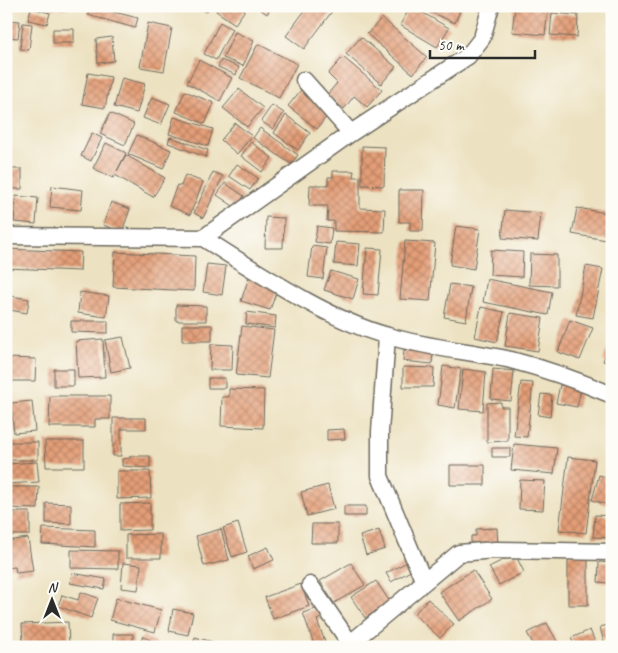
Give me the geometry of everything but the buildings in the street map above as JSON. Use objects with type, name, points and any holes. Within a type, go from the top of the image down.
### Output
[{"type":"street","points":[[203,238],[350,133],[468,56],[482,38],[491,6]]},
{"type":"street","points":[[304,80],[350,133]]},
{"type":"street","points":[[6,236],[203,238],[315,304],[349,321],[387,336],[510,360],[568,377],[612,395]]},
{"type":"street","points":[[387,336],[380,432],[380,476],[424,582]]},
{"type":"street","points":[[310,585],[348,645],[459,553],[468,551],[550,550],[612,552]]}]
